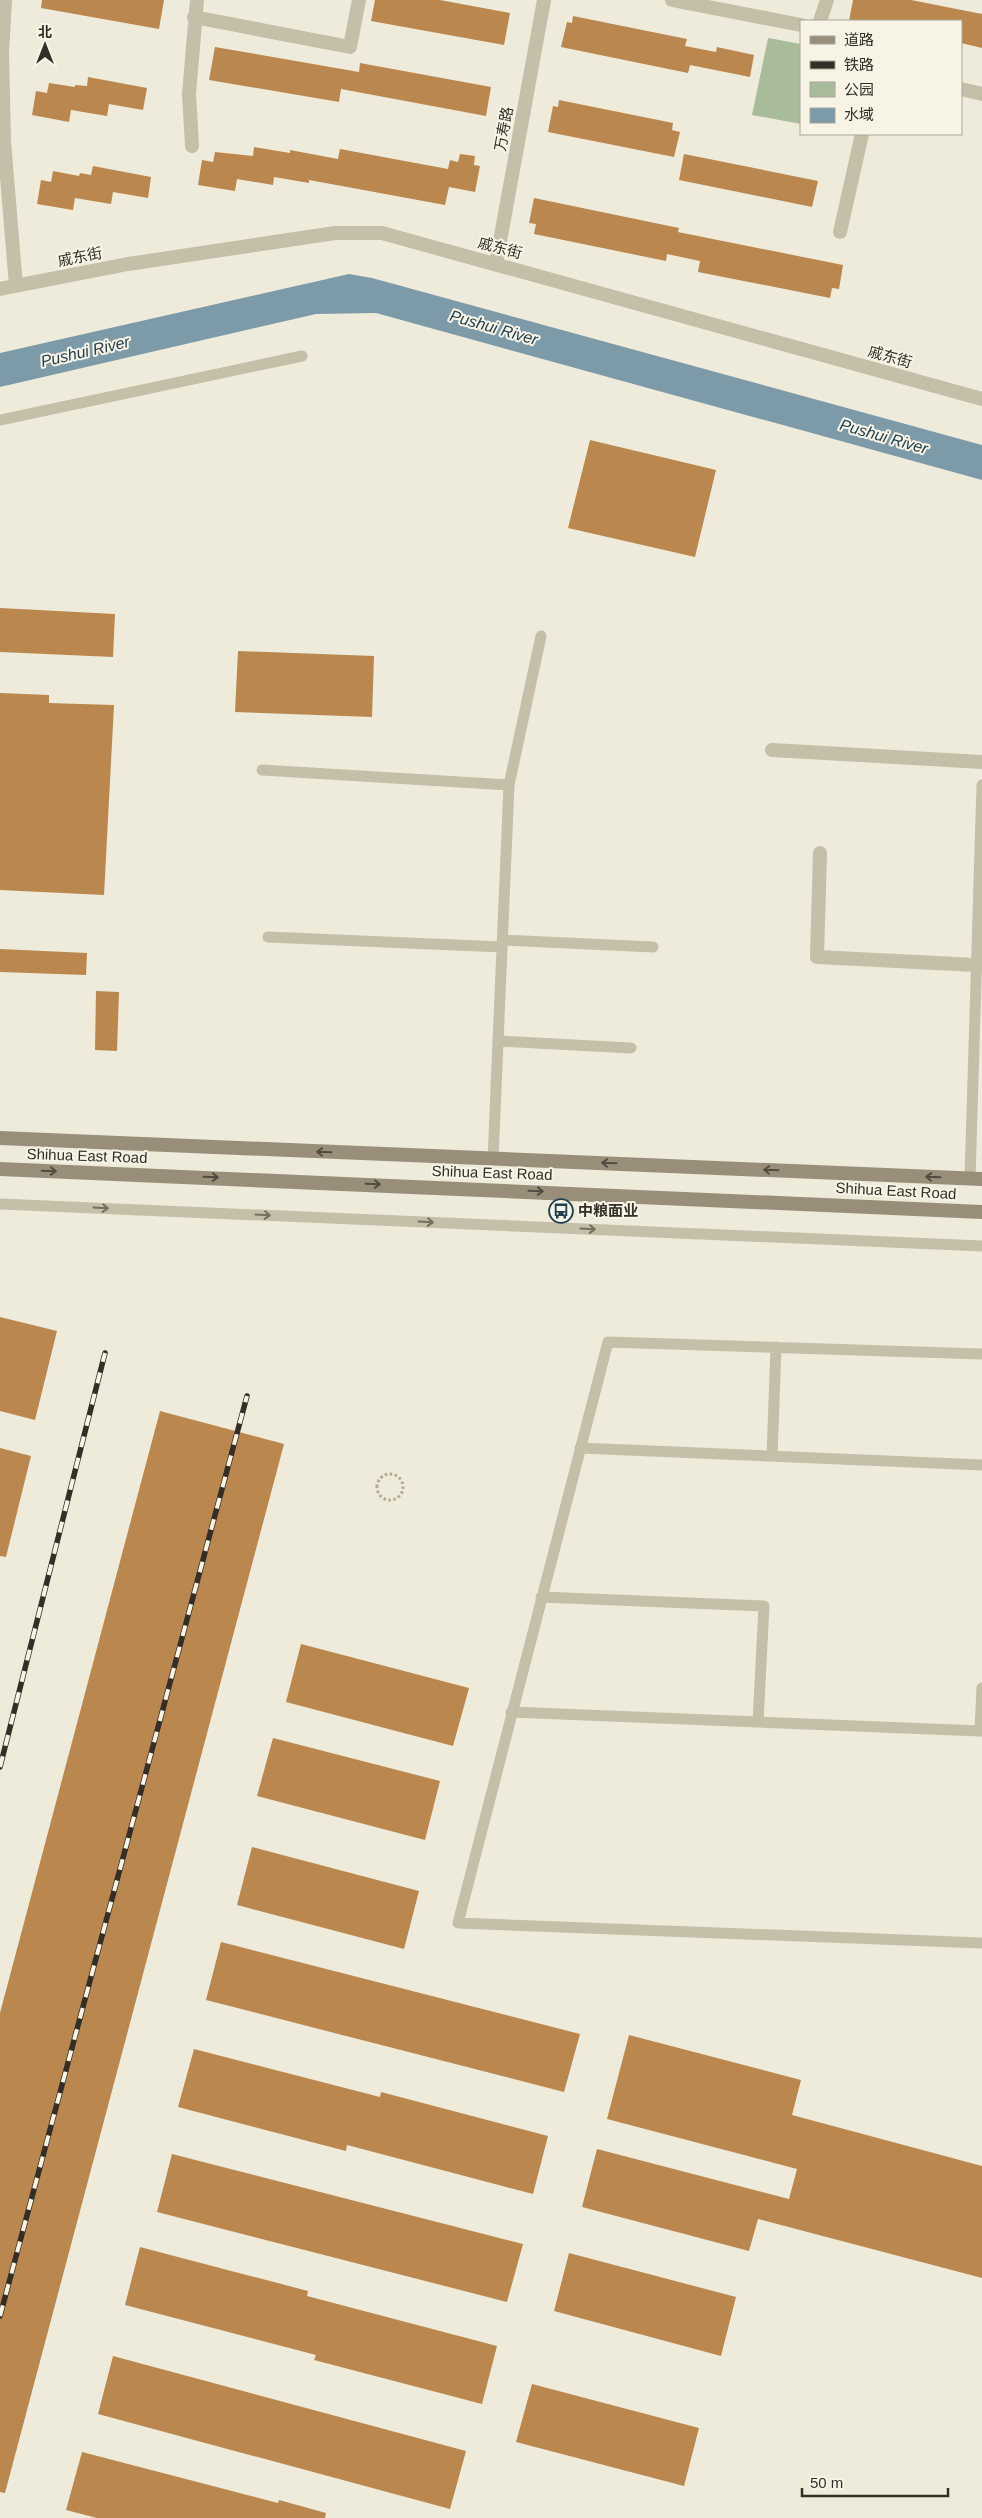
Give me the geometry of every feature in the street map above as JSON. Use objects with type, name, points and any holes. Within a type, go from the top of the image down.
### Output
[{"type":"main road","name":"Shihua East Road","points":[[0,1138],[976,1178]]},
{"type":"main road","name":"Shihua East Road","points":[[0,1169],[982,1212]]},
{"type":"street","points":[[5,0],[1,52],[4,141],[16,286]]},
{"type":"street","points":[[192,146],[188,94],[197,0]]},
{"type":"street","points":[[194,17],[350,47],[358,0]]},
{"type":"street","name":"万寿路","points":[[496,263],[544,0]]},
{"type":"street","points":[[672,0],[800,26]]},
{"type":"street","points":[[820,20],[827,0]]},
{"type":"street","points":[[962,89],[982,94]]},
{"type":"street","points":[[840,232],[862,135]]},
{"type":"street","name":"戚东街","points":[[0,289],[128,264],[335,233],[382,233],[982,399]]},
{"type":"street","points":[[772,750],[982,762]]},
{"type":"street","points":[[820,853],[817,957],[976,965]]},
{"type":"lane","points":[[0,420],[302,356]]},
{"type":"lane","points":[[493,1159],[509,785],[541,636]]},
{"type":"lane","points":[[262,770],[509,785]]},
{"type":"lane","points":[[976,1178],[976,965],[982,785]]},
{"type":"lane","points":[[268,937],[653,947]]},
{"type":"lane","points":[[498,1041],[631,1048]]},
{"type":"lane","points":[[0,1204],[982,1246]]},
{"type":"lane","points":[[982,1354],[608,1342],[458,1923],[982,1943]]},
{"type":"lane","points":[[772,1456],[776,1347]]},
{"type":"lane","points":[[580,1448],[982,1465]]},
{"type":"lane","points":[[541,1597],[764,1606],[758,1722]]},
{"type":"lane","points":[[511,1712],[980,1731],[982,1688]]},
{"type":"path","points":[[391,1473],[401,1479],[404,1490],[396,1499],[384,1499],[377,1490],[377,1483],[380,1478],[391,1473]]},
{"type":"green space","points":[[768,38],[800,44],[800,124],[752,115]]},
{"type":"water","name":"Pushui River","points":[[349,274],[372,278],[982,445],[982,480],[376,313],[316,314],[0,387],[0,353]]},
{"type":"building","points":[[42,0],[164,0],[159,29],[41,8]]},
{"type":"building","points":[[375,0],[440,0],[510,13],[504,45],[371,21]]},
{"type":"building","points":[[853,0],[911,0],[982,14],[982,48],[962,43],[962,20],[849,20]]},
{"type":"building","points":[[573,16],[687,39],[685,46],[716,52],[717,47],[754,55],[750,77],[690,65],[688,73],[561,47],[567,22],[572,23]]},
{"type":"building","points":[[215,47],[359,72],[360,63],[491,87],[486,116],[341,89],[339,102],[209,80]]},
{"type":"building","points":[[88,77],[147,88],[143,110],[109,104],[107,116],[71,110],[69,122],[32,115],[36,91],[47,93],[49,83],[75,87],[75,85],[87,86]]},
{"type":"building","points":[[559,100],[673,123],[672,130],[680,132],[674,157],[548,132],[553,106],[558,107]]},
{"type":"building","points":[[254,147],[290,153],[290,150],[338,159],[340,149],[448,169],[450,160],[458,162],[460,154],[475,156],[474,165],[480,166],[475,192],[449,187],[445,205],[309,180],[309,183],[274,177],[273,185],[237,179],[235,191],[198,185],[202,160],[213,162],[215,152],[253,156]]},
{"type":"building","points":[[684,154],[818,181],[812,207],[679,180]]},
{"type":"building","points":[[93,166],[151,177],[148,198],[113,192],[111,204],[75,198],[73,210],[37,204],[41,180],[51,182],[53,171],[79,176],[80,173],[91,175]]},
{"type":"building","points":[[534,198],[679,228],[678,232],[843,265],[839,289],[832,288],[830,298],[698,272],[700,261],[667,254],[666,261],[534,234],[536,224],[529,223]]},
{"type":"building","points":[[590,440],[716,470],[695,557],[568,528]]},
{"type":"building","points":[[0,608],[115,614],[113,657],[0,652]]},
{"type":"building","points":[[238,651],[374,656],[372,717],[235,712]]},
{"type":"building","points":[[0,693],[49,695],[49,703],[114,705],[104,895],[0,890]]},
{"type":"building","points":[[0,949],[87,953],[86,975],[0,972]]},
{"type":"building","points":[[96,991],[119,992],[117,1051],[95,1050]]},
{"type":"building","points":[[0,1317],[57,1331],[35,1420],[0,1411]]},
{"type":"building","points":[[160,1411],[284,1444],[5,2493],[0,2492],[0,2013]]},
{"type":"building","points":[[0,1448],[31,1456],[6,1557],[0,1556]]},
{"type":"building","points":[[301,1644],[469,1688],[453,1746],[286,1702]]},
{"type":"building","points":[[273,1738],[440,1781],[425,1840],[257,1796]]},
{"type":"building","points":[[252,1847],[419,1891],[404,1949],[237,1905]]},
{"type":"building","points":[[221,1942],[580,2034],[564,2092],[206,2000]]},
{"type":"building","points":[[629,2035],[801,2080],[792,2115],[982,2166],[982,2278],[758,2219],[749,2251],[582,2207],[597,2149],[789,2199],[797,2169],[607,2119]]},
{"type":"building","points":[[194,2049],[380,2097],[381,2092],[548,2136],[533,2194],[347,2145],[346,2151],[178,2107]]},
{"type":"building","points":[[172,2154],[523,2244],[507,2302],[157,2212]]},
{"type":"building","points":[[140,2247],[308,2291],[307,2296],[497,2346],[482,2404],[314,2360],[316,2355],[125,2305]]},
{"type":"building","points":[[569,2253],[736,2297],[721,2356],[554,2311]]},
{"type":"building","points":[[113,2356],[466,2451],[450,2509],[98,2414]]},
{"type":"building","points":[[532,2384],[699,2428],[684,2486],[516,2442]]},
{"type":"building","points":[[82,2452],[278,2503],[279,2500],[326,2513],[325,2518],[97,2518],[66,2510]]},
{"type":"railway","points":[[0,1767],[105,1353]]},
{"type":"railway","points":[[0,2316],[247,1396]]},
{"type":"place","name":"中粮面业","points":[[561,1211]]}]
